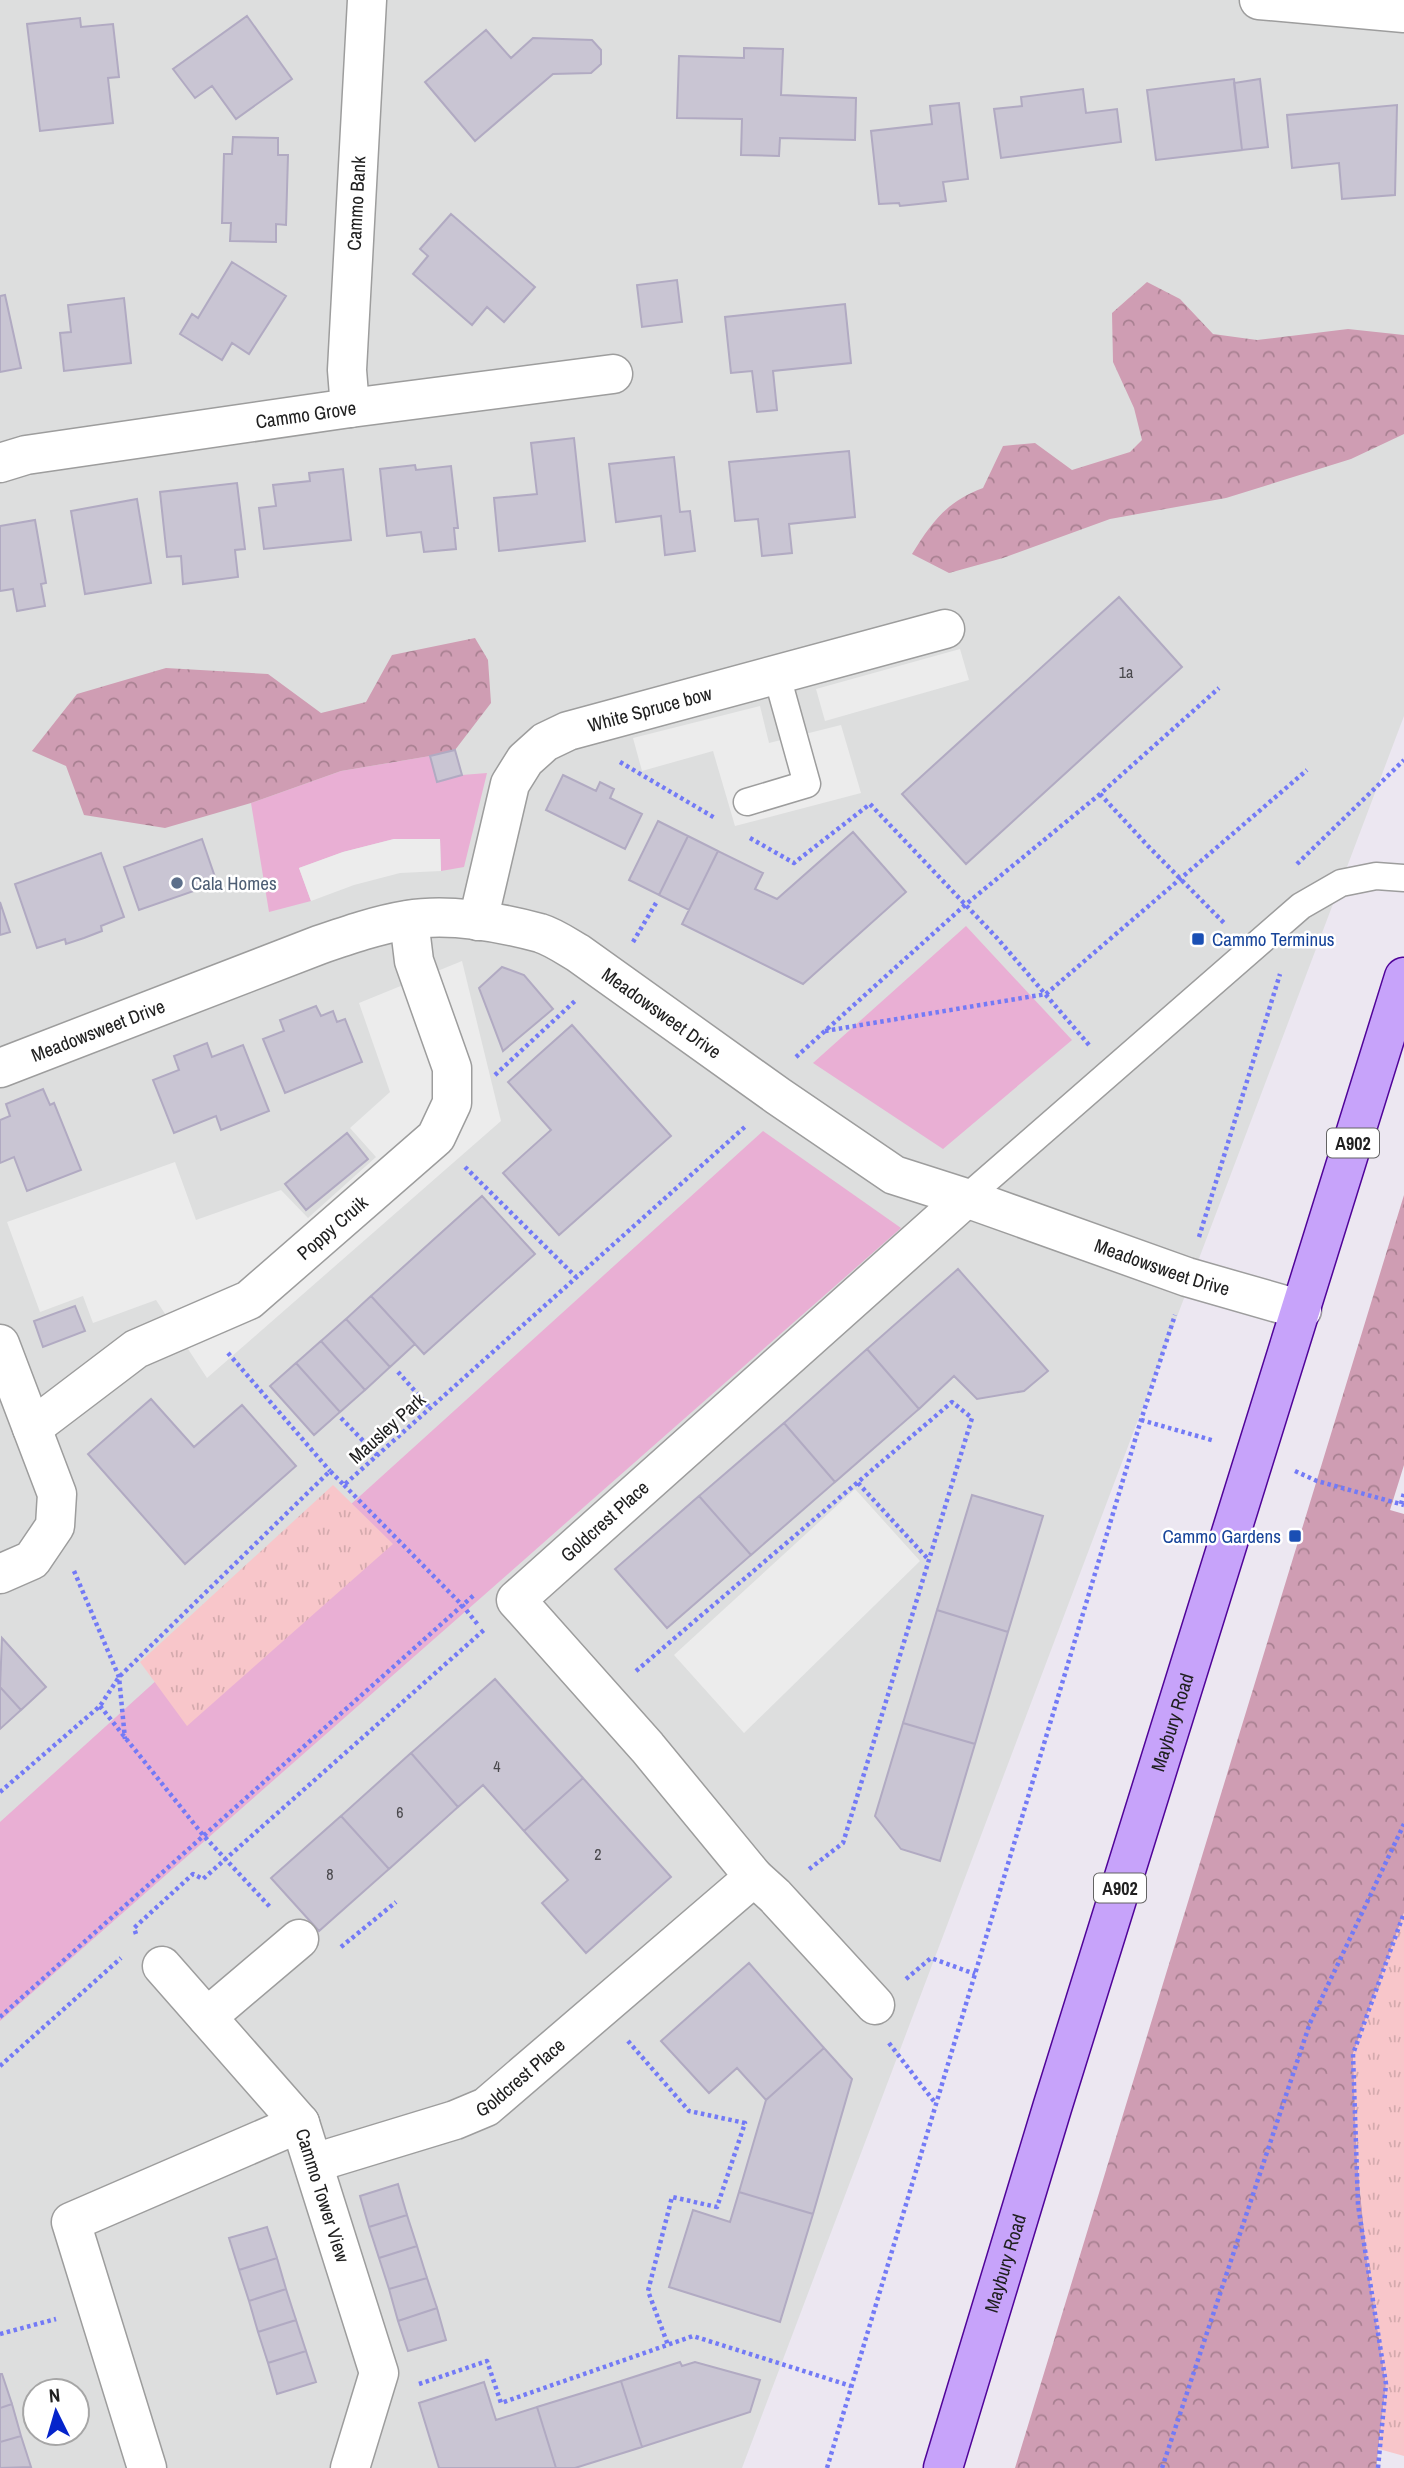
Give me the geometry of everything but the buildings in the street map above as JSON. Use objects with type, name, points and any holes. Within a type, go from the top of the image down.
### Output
[{"type":"main road","name":"Maybury Road","points":[[943,2468],[1404,977]]},
{"type":"street","name":"Cammo Bank","points":[[350,408],[347,370],[367,0]]},
{"type":"street","points":[[1259,0],[1404,13]]},
{"type":"street","name":"Cammo Grove","points":[[0,463],[26,456],[350,408],[613,374]]},
{"type":"street","name":"White Spruce bow","points":[[478,921],[510,784],[525,760],[545,742],[568,731],[945,629]]},
{"type":"street","name":"Meadowsweet Drive","points":[[0,1068],[319,944],[364,930],[409,920],[442,918],[478,921],[541,934],[578,953],[894,1175],[1187,1277],[1302,1310]]},
{"type":"street","name":"Poppy Cruik","points":[[32,1428],[136,1349],[248,1300],[436,1137],[452,1103],[452,1068],[414,961],[409,920]]},
{"type":"street","name":"Goldcrest Place","points":[[516,1600],[966,1198]]},
{"type":"street","points":[[0,1344],[57,1494],[55,1526],[32,1560],[0,1574]]},
{"type":"street","points":[[516,1600],[647,1747],[765,1887],[875,2005]]},
{"type":"street","name":"Goldcrest Place","points":[[314,2163],[455,2120],[486,2107],[600,2008],[765,1887]]},
{"type":"street","points":[[207,2017],[299,1939]]},
{"type":"street","name":"Cammo Tower View","points":[[144,1953],[207,2017],[300,2123],[379,2373],[350,2468]]},
{"type":"street","points":[[147,2468],[71,2222],[300,2123]]},
{"type":"lane","points":[[747,802],[807,784],[777,676]]},
{"type":"lane","points":[[966,1198],[1301,906],[1341,883],[1376,876],[1404,878]]},
{"type":"path","points":[[795,1058],[965,905],[1100,794],[1219,688]]},
{"type":"path","points":[[568,731],[794,863],[870,804],[1046,994],[1090,1047]]},
{"type":"path","points":[[825,1031],[1046,994],[1307,770]]},
{"type":"path","points":[[1100,794],[1227,925]]},
{"type":"path","points":[[722,822],[747,802]]},
{"type":"path","points":[[634,941],[656,903]]},
{"type":"path","points":[[827,2468],[1141,1420],[1281,972]]},
{"type":"path","points":[[452,1103],[502,1070],[564,1013]]},
{"type":"path","name":"Mausley Park","points":[[0,1792],[100,1706],[119,1677],[330,1471],[344,1485],[752,1120]]},
{"type":"path","points":[[436,1137],[576,1277]]},
{"type":"path","points":[[199,1320],[330,1471]]},
{"type":"path","points":[[398,1372],[430,1408]]},
{"type":"path","points":[[603,1699],[952,1402],[972,1418],[842,1843],[765,1887]]},
{"type":"path","points":[[341,1418],[377,1455]]},
{"type":"path","points":[[1141,1420],[1255,1453],[1317,1482],[1402,1505],[1404,1493]]},
{"type":"path","points":[[858,1483],[928,1559]]},
{"type":"path","points":[[344,1485],[463,1606],[484,1631]]},
{"type":"path","points":[[55,1526],[119,1677],[125,1739]]},
{"type":"path","points":[[0,2066],[144,1953],[134,1928],[193,1874],[204,1879],[516,1600]]},
{"type":"path","points":[[100,1706],[226,1858]]},
{"type":"path","points":[[1162,2468],[1310,2023],[1404,1824]]},
{"type":"path","points":[[1378,2468],[1386,2384],[1359,2205],[1353,2054],[1404,1913]]},
{"type":"path","points":[[600,2008],[689,2111],[745,2123],[717,2207],[672,2197],[648,2291],[668,2345]]},
{"type":"path","points":[[0,2334],[97,2308]]},
{"type":"path","points":[[372,2399],[487,2361],[501,2403],[693,2336],[852,2386]]},
{"type":"shaded area","points":[[0,0],[1404,0],[1404,716],[742,2468],[0,2468]]},
{"type":"shaded area","points":[[960,649],[969,680],[825,721],[816,689]]},
{"type":"shaded area","points":[[760,706],[769,743],[841,725],[861,793],[735,826],[713,751],[642,771],[633,738]]},
{"type":"shaded area","points":[[430,756],[438,782],[462,775],[487,773],[464,867],[441,871],[440,839],[394,839],[343,852],[299,868],[311,901],[269,912],[251,803],[341,771]]},
{"type":"shaded area","points":[[394,839],[440,839],[441,871],[400,873],[354,885],[311,901],[299,868],[343,852]]},
{"type":"shaded area","points":[[966,926],[1072,1040],[943,1149],[813,1063]]},
{"type":"shaded area","points":[[462,961],[501,1121],[207,1378],[156,1300],[93,1323],[83,1296],[40,1312],[7,1222],[175,1162],[196,1220],[281,1190],[308,1218],[376,1157],[350,1128],[390,1092],[359,1003]]},
{"type":"shaded area","points":[[763,1131],[901,1228],[0,2021],[0,1822]]},
{"type":"shaded area","points":[[855,1489],[920,1561],[744,1733],[674,1655]]},
{"type":"green space","points":[[1147,282],[1180,299],[1213,334],[1257,340],[1348,329],[1404,335],[1404,434],[1351,459],[1226,498],[1110,519],[1003,558],[949,573],[912,554],[941,514],[959,500],[983,488],[1003,446],[1035,443],[1072,470],[1130,452],[1142,440],[1134,408],[1113,362],[1112,313]]},
{"type":"green space","points":[[475,638],[488,660],[491,703],[455,750],[341,771],[251,803],[165,828],[84,815],[66,766],[32,751],[77,694],[166,668],[268,674],[321,713],[366,702],[392,655]]},
{"type":"green space","points":[[1404,1195],[1404,1465],[1390,1510],[1404,1514],[1404,1913],[1353,2054],[1357,2160],[1368,2267],[1386,2384],[1376,2468],[1015,2468]]},
{"type":"green space","points":[[333,1485],[393,1544],[187,1726],[140,1662]]},
{"type":"green space","points":[[1404,1913],[1404,2456],[1379,2449],[1386,2384],[1368,2267],[1357,2160],[1353,2054]]},
{"type":"place","name":"Cala Homes","points":[[177,883]]},
{"type":"place","name":"Cammo Terminus","points":[[1198,939]]},
{"type":"place","name":"Cammo Gardens","points":[[1295,1536]]}]
